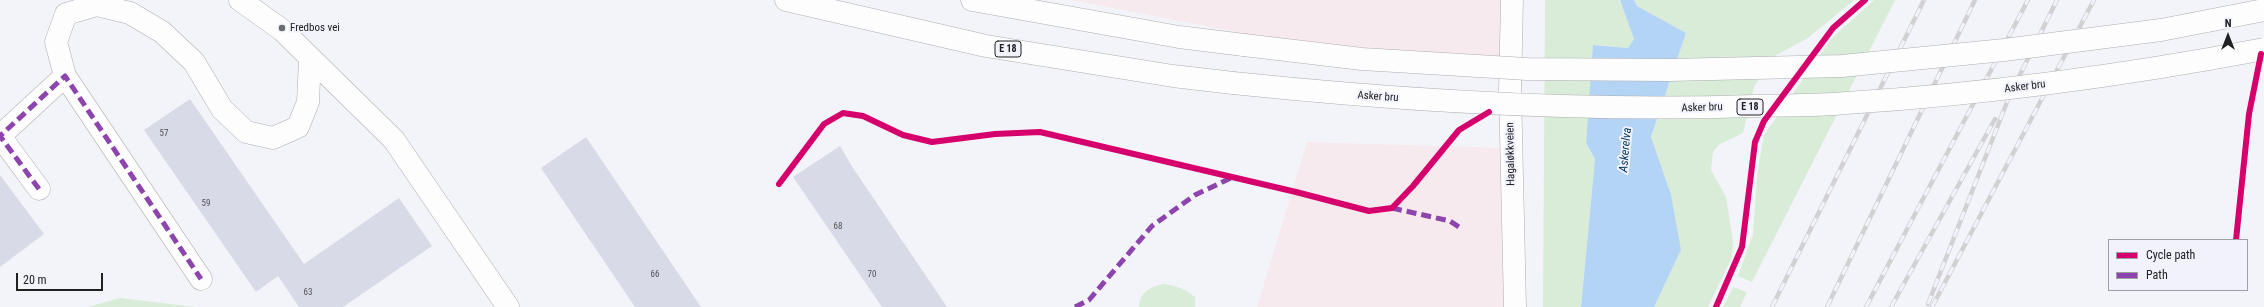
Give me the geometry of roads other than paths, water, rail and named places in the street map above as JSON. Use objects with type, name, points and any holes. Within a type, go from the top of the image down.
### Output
[{"type":"main road","points":[[240,0],[282,30],[394,140],[508,307]]},
{"type":"main road","name":"Asker bru","points":[[786,0],[986,46],[1173,76],[1355,96],[1526,107],[1668,109],[1844,104],[2008,90],[2165,68],[2264,49]]},
{"type":"main road","points":[[972,0],[1179,37],[1362,59],[1527,69],[1669,70],[1834,66],[2004,50],[2138,33],[2264,10]]},
{"type":"main road","name":"Hagaløkkveien","points":[[1512,0],[1510,89],[1515,307]]},
{"type":"main road","points":[[201,279],[65,76],[56,42],[66,14],[97,5],[130,13],[162,32],[194,62],[222,110],[246,132],[273,138],[298,127],[308,102],[310,59]]},
{"type":"main road","points":[[39,189],[0,136],[65,76]]},
{"type":"water","name":"Askerelva","points":[[1620,0],[1634,0],[1637,6],[1686,33],[1651,137],[1671,195],[1681,250],[1654,307],[1581,307],[1595,159],[1586,143],[1593,45],[1628,48],[1634,39]]},
{"type":"railway","points":[[1772,307],[1924,0]]},
{"type":"railway","points":[[1827,307],[1975,0]]},
{"type":"railway","points":[[1866,307],[2028,0]]},
{"type":"railway","points":[[1928,304],[2009,97],[2057,0]]},
{"type":"railway","points":[[1932,307],[2094,0]]},
{"type":"railway","points":[[1891,307],[1995,119]]},
{"type":"place","name":"Fredbos vei","points":[[282,28]]}]
